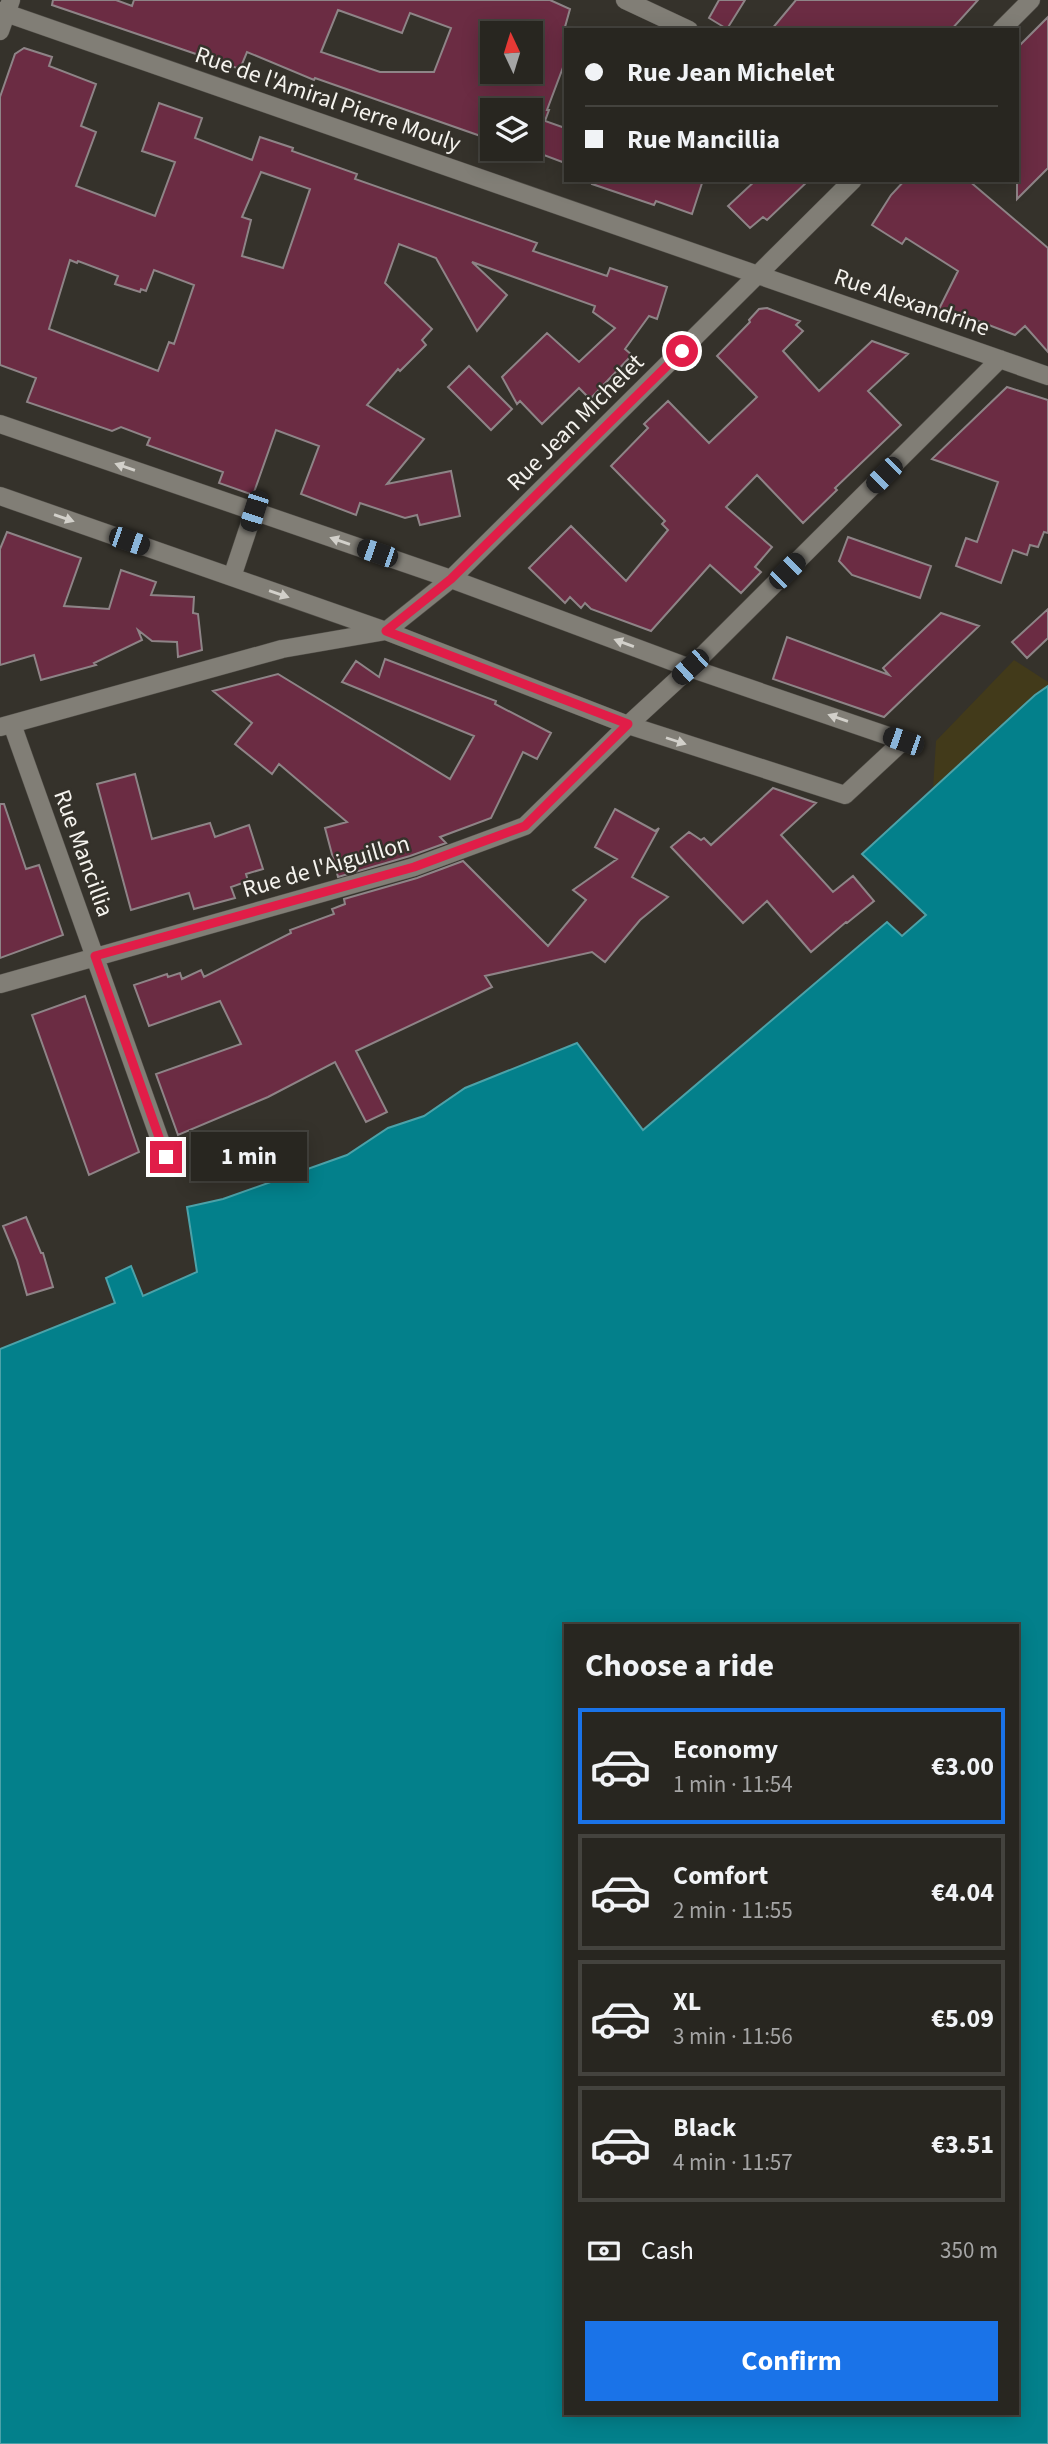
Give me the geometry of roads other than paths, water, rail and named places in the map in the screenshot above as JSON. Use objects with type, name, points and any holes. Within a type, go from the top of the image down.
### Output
[{"type":"street","points":[[625,0],[686,28]]},
{"type":"street","points":[[1003,28],[1031,0]]},
{"type":"street","name":"Rue de l'Amiral Pierre Mouly","points":[[4,14],[760,275]]},
{"type":"street","name":"Rue Jean Michelet","points":[[386,631],[451,579],[851,182]]},
{"type":"street","name":"Rue Alexandrine","points":[[760,275],[1048,376]]},
{"type":"street","points":[[690,667],[1000,359]]},
{"type":"street","points":[[0,424],[451,579],[690,667],[903,741],[845,795],[628,724],[386,631],[0,496]]},
{"type":"street","points":[[232,577],[254,511]]},
{"type":"street","points":[[6,726],[282,649],[386,631]]},
{"type":"street","name":"Rue de l'Aiguillon","points":[[0,984],[414,867],[525,826],[690,667]]},
{"type":"street","name":"Rue Mancillia","points":[[6,726],[95,956],[166,1157]]},
{"type":"water","points":[[1048,686],[1048,2444],[0,2444],[0,1349],[115,1303],[106,1278],[131,1266],[143,1296],[197,1272],[187,1207],[223,1199],[347,1155],[388,1128],[424,1116],[465,1088],[577,1043],[643,1130],[887,922],[902,936],[926,915],[862,854]]}]
